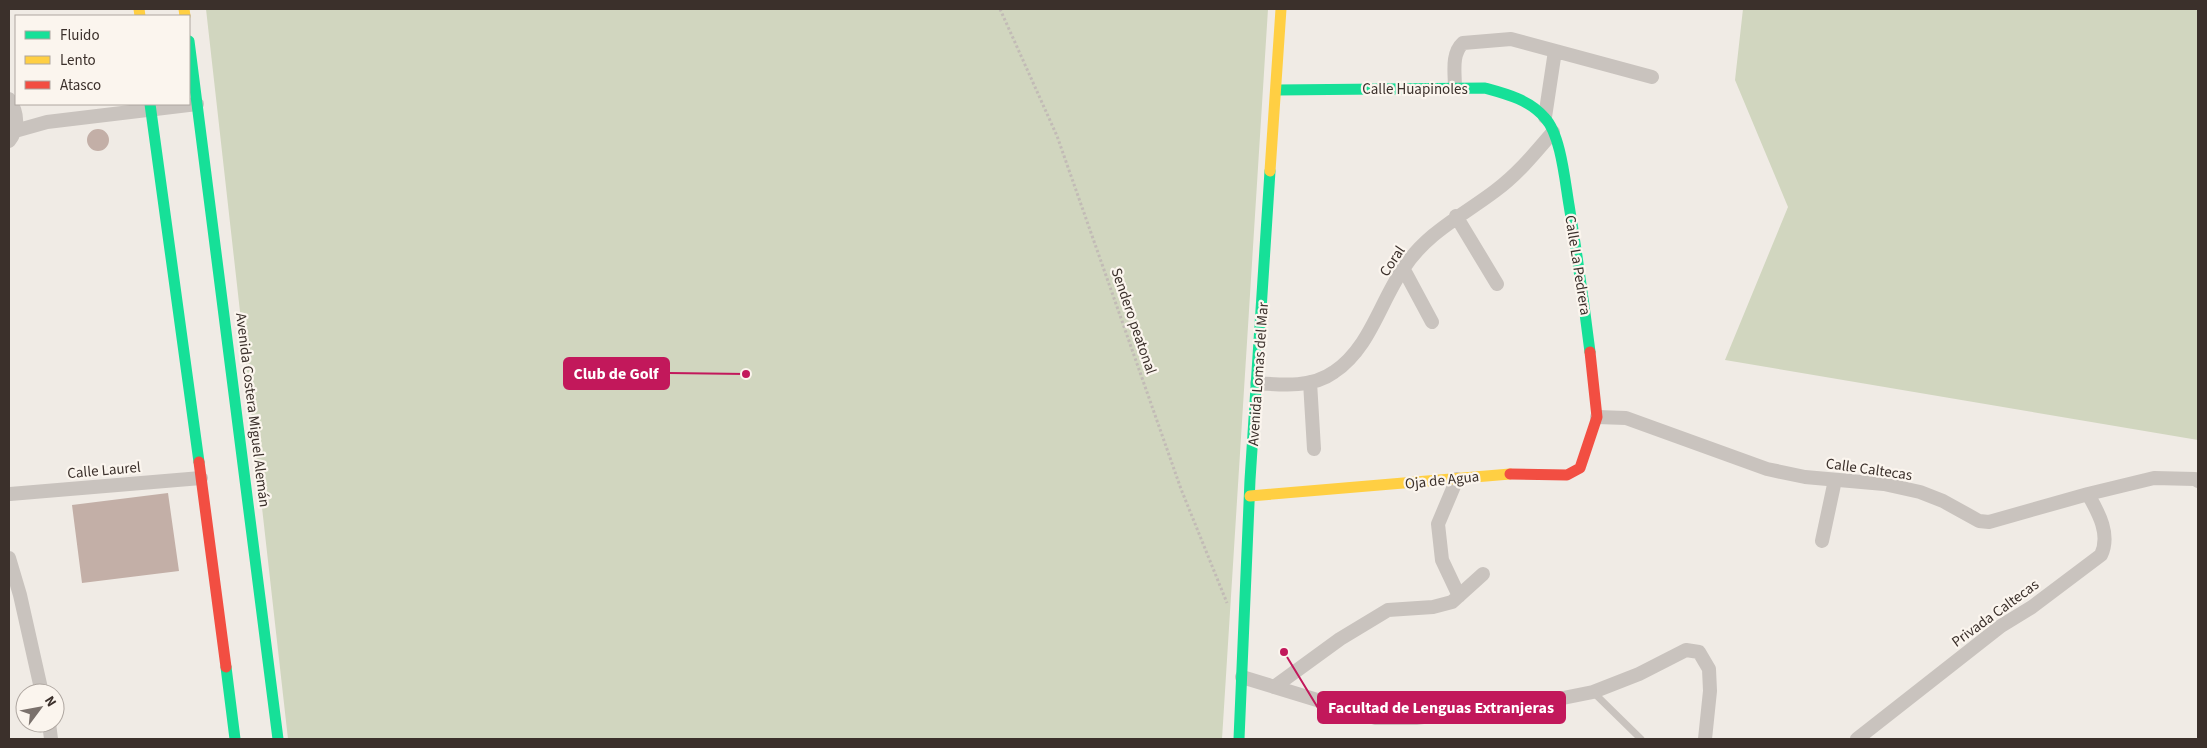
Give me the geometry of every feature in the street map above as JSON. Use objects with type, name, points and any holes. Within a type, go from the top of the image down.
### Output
[{"type":"main road","name":"Avenida Lomas del Mar","points":[[1240,739],[1250,496],[1281,9]]},
{"type":"main road","name":"Avenida Costera Miguel Alemán","points":[[190,56],[192,85],[197,104],[278,739]]},
{"type":"main road","name":"Calle Huapinoles","points":[[1277,90],[1485,88],[1516,96],[1545,117]]},
{"type":"main road","points":[[150,106],[235,739]]},
{"type":"main road","name":"Calle La Pedrera","points":[[1545,117],[1553,132],[1561,158],[1583,292],[1597,417]]},
{"type":"main road","name":"Oja de Agua","points":[[1250,496],[1502,474],[1567,476],[1580,468],[1597,417]]},
{"type":"street","points":[[1455,88],[1455,54],[1457,48],[1463,43],[1511,39],[1652,77]]},
{"type":"street","points":[[1545,117],[1555,51]]},
{"type":"street","points":[[190,104],[197,104]]},
{"type":"street","points":[[12,136],[16,105]]},
{"type":"street","points":[[12,136],[47,122],[150,106],[174,105]]},
{"type":"street","name":"Coral","points":[[1257,383],[1289,386],[1310,382],[1334,373],[1349,359],[1366,336],[1403,268],[1430,237],[1456,216],[1495,191],[1523,167],[1553,132]]},
{"type":"street","points":[[1456,216],[1497,284]]},
{"type":"street","points":[[1403,268],[1432,322]]},
{"type":"street","points":[[1310,382],[1314,449]]},
{"type":"street","name":"Calle Caltecas","points":[[1597,417],[1626,418],[1767,469],[1804,477],[1884,484],[1920,492],[1943,501],[1979,521],[1989,522],[2088,494],[2154,478],[2196,480]]},
{"type":"street","name":"Calle Laurel","points":[[9,496],[201,478]]},
{"type":"street","points":[[1457,479],[1438,524],[1442,560],[1459,596]]},
{"type":"street","points":[[1822,541],[1834,480]]},
{"type":"street","name":"Privada Caltecas","points":[[1858,739],[2001,626],[2032,606],[2101,555],[2104,548],[2101,516],[2088,494]]},
{"type":"street","points":[[9,558],[20,595],[40,683]]},
{"type":"street","points":[[1274,687],[1340,639],[1388,610],[1433,608],[1452,602],[1483,574]]},
{"type":"street","points":[[1242,677],[1376,718],[1425,717],[1467,709],[1548,701],[1593,692],[1639,674],[1686,650],[1700,652],[1709,669],[1710,691],[1705,739]]},
{"type":"lane","points":[[1593,692],[1641,739]]},
{"type":"path","name":"Sendero peatonal","points":[[1000,9],[1057,136],[1181,489],[1229,607]]},
{"type":"green space","points":[[206,9],[1268,9],[1222,739],[288,739]]},
{"type":"green space","points":[[1743,9],[2198,9],[2198,440],[1725,360],[1788,207],[1735,80]]},
{"type":"building","points":[[98,129],[108,136],[109,140],[102,150],[98,151],[88,144],[87,140],[94,130]]},
{"type":"building","points":[[168,493],[179,571],[82,583],[72,505]]},
{"type":"traffic: fast","points":[[190,49],[278,739]]},
{"type":"traffic: fast","points":[[1277,90],[1485,88],[1518,98],[1539,112],[1545,118],[1555,136],[1562,159],[1590,352]]},
{"type":"traffic: fast","points":[[150,105],[199,462]]},
{"type":"traffic: fast","points":[[1239,739],[1250,480],[1270,171]]},
{"type":"traffic: fast","points":[[226,667],[235,739]]},
{"type":"traffic: slow","points":[[139,9],[140,15]]},
{"type":"traffic: slow","points":[[184,9],[185,15]]},
{"type":"traffic: slow","points":[[1270,171],[1281,9]]},
{"type":"traffic: slow","points":[[1250,496],[1510,474]]},
{"type":"traffic: jam","points":[[1510,474],[1567,475],[1580,468],[1597,417],[1590,352]]},
{"type":"traffic: jam","points":[[199,462],[226,667]]},
{"type":"place","name":"Club de Golf","points":[[746,374]]},
{"type":"place","name":"Facultad de Lenguas Extranjeras","points":[[1284,652]]}]
